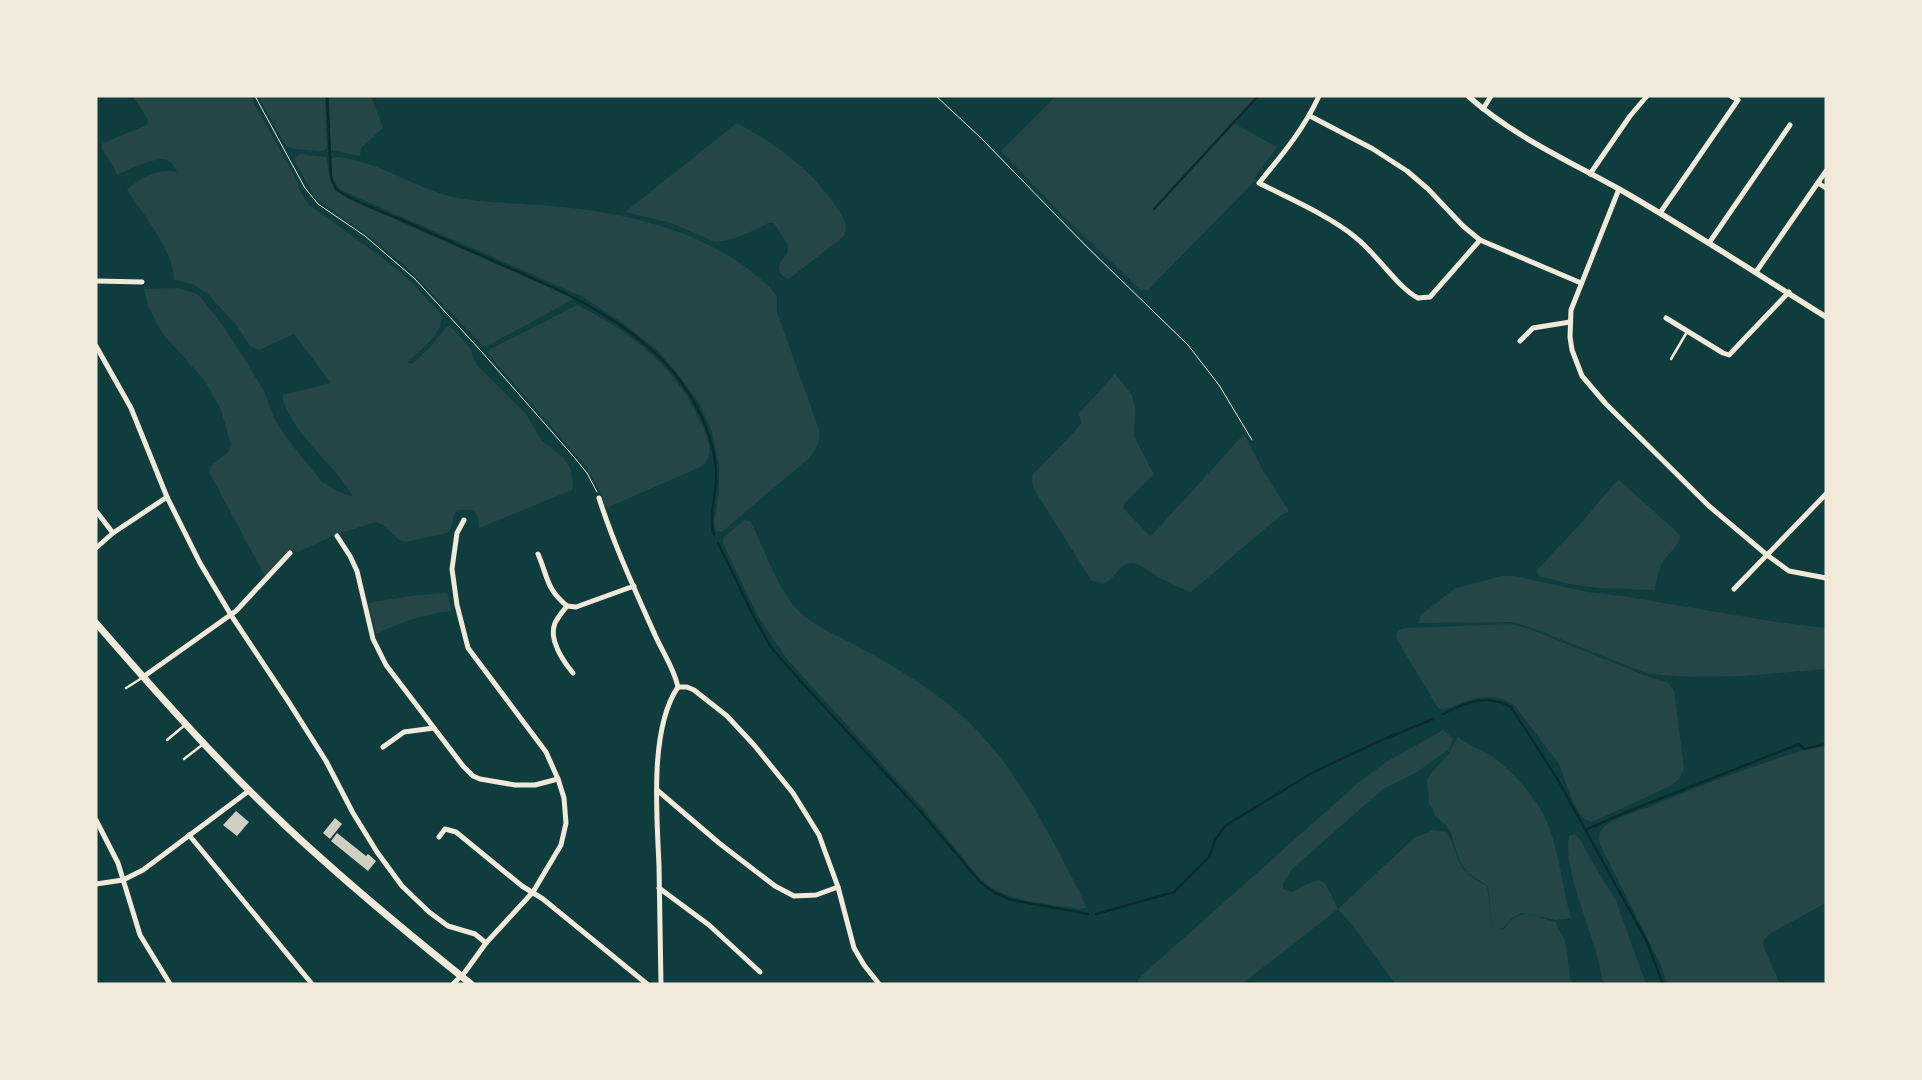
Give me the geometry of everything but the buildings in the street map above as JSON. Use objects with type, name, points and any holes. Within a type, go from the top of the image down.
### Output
[{"type":"main road","points":[[96,623],[204,744],[250,790],[323,860],[471,984]]},
{"type":"street","points":[[1319,96],[1310,116],[1292,143],[1259,183],[1336,224],[1355,237],[1413,296],[1423,299],[1430,297],[1480,240]]},
{"type":"street","points":[[1468,96],[1482,109],[1522,137],[1660,213],[1789,292],[1826,317]]},
{"type":"street","points":[[1482,109],[1492,96]]},
{"type":"street","points":[[1590,174],[1630,116],[1647,96]]},
{"type":"street","points":[[1660,213],[1738,100],[1731,96]]},
{"type":"street","points":[[1310,116],[1373,149],[1407,171],[1428,189],[1463,226],[1480,240],[1581,283]]},
{"type":"street","points":[[1709,243],[1790,125]]},
{"type":"street","points":[[1756,272],[1826,171]]},
{"type":"street","points":[[1818,183],[1826,188]]},
{"type":"street","points":[[1619,189],[1571,310],[1570,337],[1576,363],[1582,376],[1593,391],[1708,506],[1767,555],[1789,571],[1826,578]]},
{"type":"street","points":[[96,280],[142,282]]},
{"type":"street","points":[[1666,318],[1723,353],[1730,355],[1789,292]]},
{"type":"street","points":[[1520,341],[1533,328],[1570,322]]},
{"type":"street","points":[[96,346],[131,408],[167,497],[190,545],[231,615],[326,761],[376,852],[395,878],[436,917],[448,926],[475,934],[486,943]]},
{"type":"street","points":[[1734,590],[1826,494]]},
{"type":"street","points":[[96,548],[113,533],[167,497]]},
{"type":"street","points":[[599,498],[607,523],[660,646],[673,668],[678,687],[668,706],[662,729],[658,763],[661,984]]},
{"type":"street","points":[[96,511],[113,533]]},
{"type":"street","points":[[453,984],[462,976],[486,943],[533,892],[561,845],[566,823],[564,798],[558,778],[546,752],[468,648],[457,605],[452,569],[457,533],[464,520]]},
{"type":"street","points":[[337,536],[357,571],[373,639],[386,665],[463,766],[473,776],[480,779],[514,785],[535,785],[558,778]]},
{"type":"street","points":[[143,677],[231,615],[290,553]]},
{"type":"street","points":[[538,554],[551,590],[567,606],[576,607],[634,586]]},
{"type":"street","points":[[567,606],[555,623],[554,637],[563,660],[573,673]]},
{"type":"street","points":[[678,687],[687,687],[694,690],[727,716],[754,745],[793,793],[819,835],[838,887],[854,948],[879,984]]},
{"type":"street","points":[[383,747],[404,732],[434,728]]},
{"type":"street","points":[[96,884],[123,880],[143,870],[250,790]]},
{"type":"street","points":[[657,790],[719,843],[775,886],[794,896],[816,896],[838,887]]},
{"type":"street","points":[[96,820],[118,864],[140,935],[170,984]]},
{"type":"street","points":[[440,837],[445,829],[456,832],[543,899],[647,984]]},
{"type":"street","points":[[189,835],[312,984]]},
{"type":"street","points":[[659,888],[709,925],[760,972]]},
{"type":"lane","points":[[1670,359],[1687,332]]},
{"type":"lane","points":[[126,688],[143,677]]},
{"type":"lane","points":[[167,740],[186,724]]},
{"type":"lane","points":[[184,759],[204,744]]},
{"type":"path","points":[[255,96],[304,188],[313,200],[375,244],[425,289],[581,465],[593,483],[599,498]]},
{"type":"path","points":[[936,96],[982,138],[1079,238],[1188,345],[1215,379],[1252,440]]},
{"type":"shaded area","points":[[133,96],[250,96],[309,205],[384,259],[412,283],[440,313],[442,319],[436,333],[408,362],[412,364],[432,345],[447,326],[450,326],[471,349],[477,365],[526,414],[542,441],[564,458],[571,470],[572,490],[479,528],[478,517],[475,512],[472,510],[457,510],[451,529],[447,533],[405,542],[399,540],[383,525],[376,522],[337,534],[298,552],[289,550],[265,576],[209,472],[210,467],[228,452],[231,445],[221,410],[205,381],[163,334],[148,306],[144,289],[178,288],[197,294],[224,327],[245,360],[264,391],[274,418],[286,437],[322,482],[337,491],[353,497],[346,485],[293,422],[282,395],[331,383],[294,334],[259,350],[250,346],[237,326],[208,294],[193,284],[174,280],[173,269],[163,245],[127,190],[138,181],[150,175],[163,171],[177,172],[175,168],[172,163],[162,159],[150,161],[118,175],[101,147],[103,143],[147,125],[148,120]]},
{"type":"shaded area","points":[[258,96],[325,96],[327,148],[320,151],[294,149],[286,146]]},
{"type":"shaded area","points":[[329,96],[371,96],[383,128],[361,148],[360,156],[331,150]]},
{"type":"shaded area","points":[[1056,96],[1257,96],[1233,123],[1277,147],[1254,178],[1256,180],[1148,290],[1141,290],[1066,219],[1001,151]]},
{"type":"shaded area","points":[[737,123],[766,140],[805,170],[817,182],[845,221],[846,229],[844,236],[789,279],[784,277],[779,271],[781,261],[787,254],[788,245],[774,223],[768,223],[738,237],[715,242],[671,223],[625,212]]},
{"type":"shaded area","points":[[300,154],[325,157],[332,184],[339,192],[351,200],[567,295],[572,300],[487,346],[482,345],[404,265],[366,234],[315,198],[294,159]]},
{"type":"shaded area","points":[[335,157],[350,159],[380,168],[438,193],[453,197],[485,202],[566,207],[648,222],[674,230],[724,253],[755,274],[777,296],[777,312],[819,430],[819,438],[814,452],[722,532],[716,531],[714,524],[719,491],[719,464],[712,432],[699,403],[657,350],[620,321],[581,296],[343,191],[336,185],[332,173],[331,159]]},
{"type":"shaded area","points":[[577,305],[617,328],[652,354],[681,387],[693,407],[709,443],[708,457],[703,466],[606,508],[587,468],[488,352],[490,349]]},
{"type":"shaded area","points":[[1115,374],[1132,395],[1135,409],[1134,436],[1153,473],[1124,504],[1123,508],[1150,536],[1244,434],[1265,474],[1289,511],[1280,516],[1191,592],[1165,581],[1139,565],[1131,563],[1125,565],[1105,582],[1099,583],[1091,580],[1034,489],[1032,482],[1033,474],[1076,430],[1081,423],[1079,413]]},
{"type":"shaded area","points":[[1619,480],[1680,535],[1675,546],[1664,559],[1657,576],[1655,590],[1598,588],[1570,584],[1539,576],[1537,570]]},
{"type":"shaded area","points":[[744,520],[751,522],[782,589],[800,613],[815,624],[884,661],[924,686],[961,715],[998,754],[1042,822],[1086,908],[1079,909],[1015,898],[992,888],[981,880],[922,808],[787,659],[757,615],[723,543],[723,538]]},
{"type":"shaded area","points":[[1501,576],[1514,576],[1588,592],[1776,622],[1826,628],[1826,669],[1743,676],[1692,677],[1649,674],[1512,622],[1418,623],[1421,615],[1454,589]]},
{"type":"shaded area","points":[[447,593],[452,611],[413,619],[376,634],[368,603],[417,595]]},
{"type":"shaded area","points":[[1511,624],[1532,630],[1649,677],[1667,682],[1674,690],[1684,768],[1679,779],[1670,786],[1601,818],[1591,822],[1585,819],[1579,813],[1571,797],[1559,764],[1515,706],[1497,698],[1488,697],[1470,700],[1443,710],[1438,708],[1397,640],[1396,634],[1404,628]]},
{"type":"shaded area","points":[[1443,730],[1453,739],[1449,749],[1417,772],[1383,789],[1291,870],[1283,884],[1283,889],[1292,892],[1311,882],[1322,881],[1329,890],[1338,909],[1242,984],[1137,984],[1138,979],[1359,782],[1386,762]]},
{"type":"shaded area","points":[[1458,737],[1495,758],[1508,769],[1532,796],[1547,822],[1556,849],[1571,918],[1556,920],[1522,913],[1513,917],[1503,928],[1498,930],[1504,929],[1515,917],[1521,915],[1555,922],[1565,941],[1571,984],[1395,984],[1357,931],[1338,909],[1414,838],[1434,830],[1447,832],[1463,869],[1476,880],[1487,886],[1493,930],[1488,886],[1468,873],[1461,864],[1450,831],[1434,815],[1433,809],[1429,804],[1427,780],[1449,754]]},
{"type":"shaded area","points":[[1826,743],[1826,903],[1769,934],[1763,941],[1764,948],[1780,984],[1667,984],[1660,963],[1600,845],[1599,836],[1601,830],[1618,818],[1693,789]]},
{"type":"shaded area","points":[[1575,834],[1580,839],[1616,901],[1646,984],[1603,984],[1597,955],[1576,891],[1569,861],[1569,836]]},
{"type":"waterway","points":[[327,96],[331,178],[336,189],[348,197],[563,292],[619,325],[645,344],[668,366],[688,391],[709,434],[716,464],[716,486],[712,515],[714,535]]},
{"type":"waterway","points":[[1154,209],[1258,96]]},
{"type":"waterway","points":[[718,543],[770,646],[920,811],[980,882],[995,893],[1012,900],[1088,914]]},
{"type":"waterway","points":[[1443,714],[1459,706],[1485,700],[1503,703],[1511,707],[1558,780],[1647,942],[1663,984]]},
{"type":"waterway","points":[[1096,914],[1174,892],[1209,857],[1215,840],[1225,826],[1310,774],[1375,743],[1433,719]]},
{"type":"waterway","points":[[1585,830],[1799,744],[1804,749],[1826,744]]}]
